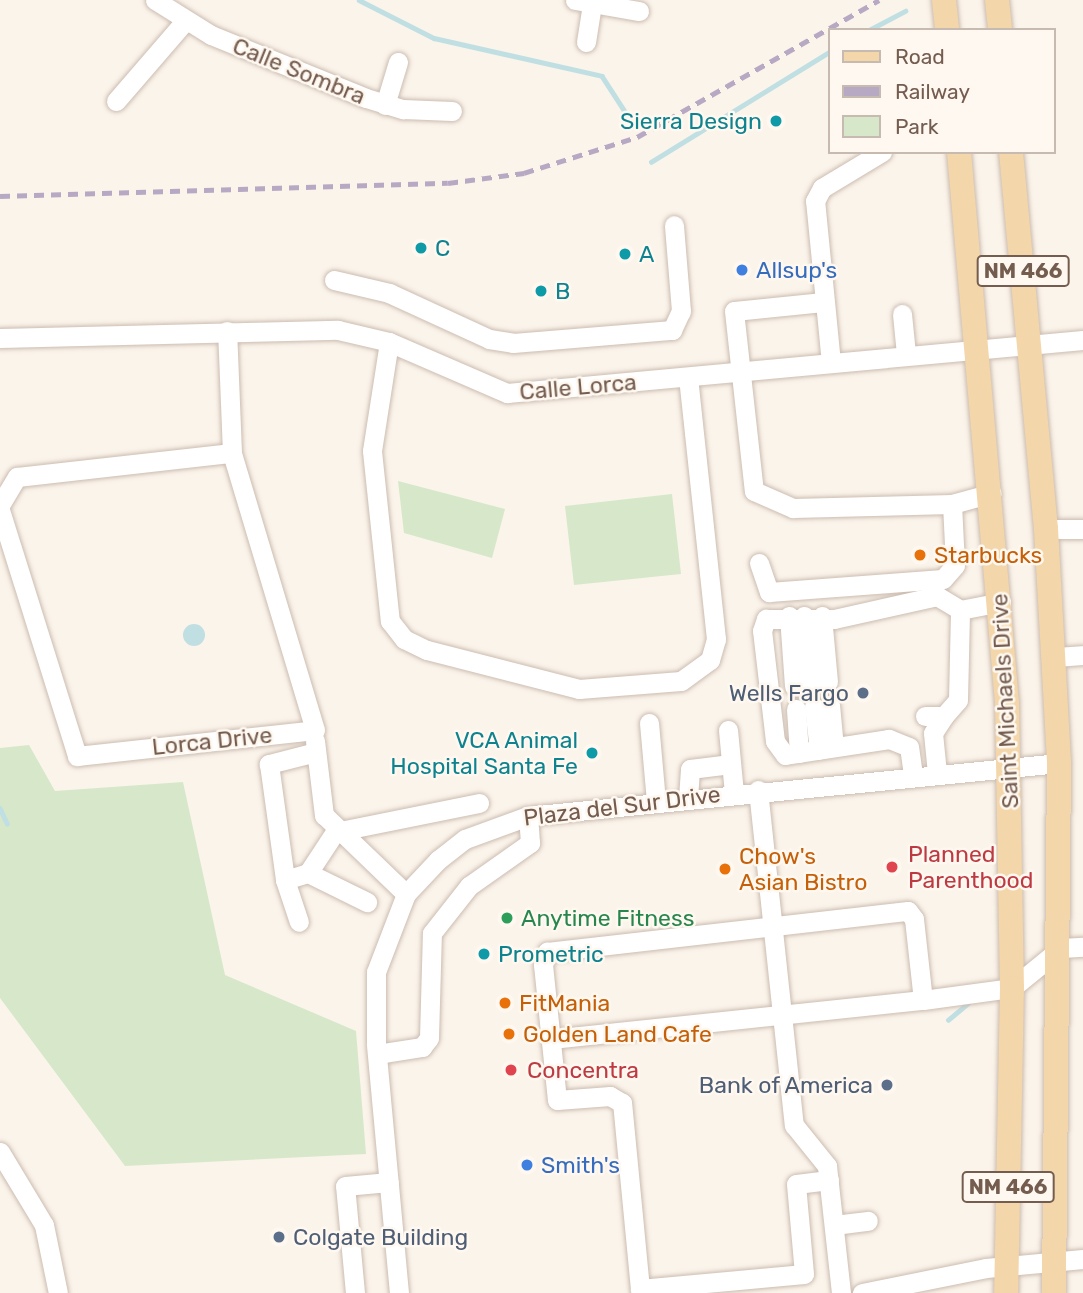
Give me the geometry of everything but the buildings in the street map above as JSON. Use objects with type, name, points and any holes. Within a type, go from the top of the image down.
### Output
[{"type":"main road","points":[[944,0],[947,28]]},
{"type":"main road","points":[[997,0],[1000,28]]},
{"type":"main road","name":"Saint Michaels Drive","points":[[959,154],[1001,602],[1009,765],[1013,988],[1006,1293]]},
{"type":"main road","name":"NM 466","points":[[1011,154],[1031,343],[1046,529],[1072,947],[1054,1293]]},
{"type":"street","name":"Calle Sombra","points":[[155,0],[185,21],[385,105],[452,111]]},
{"type":"street","points":[[586,42],[584,2],[639,11]]},
{"type":"street","points":[[116,101],[185,21]]},
{"type":"street","points":[[385,105],[398,62]]},
{"type":"street","points":[[831,363],[822,302],[815,201],[822,188],[879,154]]},
{"type":"street","points":[[334,280],[389,293],[489,339],[513,343],[672,330],[681,311],[674,225]]},
{"type":"street","points":[[822,302],[733,311],[738,373],[754,491],[793,508],[952,505],[992,492]]},
{"type":"street","points":[[902,314],[906,354]]},
{"type":"street","name":"Calle Lorca","points":[[0,338],[338,330],[389,342],[507,393],[688,378],[977,347],[1083,340]]},
{"type":"street","points":[[227,331],[232,453],[315,730],[320,799],[335,832],[406,894]]},
{"type":"street","points":[[389,342],[372,451],[390,621],[427,650],[579,689],[681,681],[710,660],[716,639],[688,378]]},
{"type":"street","name":"Lorca Drive","points":[[232,453],[16,477],[0,508],[77,755],[315,730]]},
{"type":"street","points":[[759,563],[760,582],[769,592],[943,579],[955,565],[952,505]]},
{"type":"street","points":[[1046,529],[1083,529]]},
{"type":"street","points":[[913,775],[903,743],[889,738],[785,755],[775,741],[762,631],[766,619],[893,605],[937,596],[960,610],[1001,602]]},
{"type":"street","points":[[937,773],[933,733],[935,716],[958,699],[960,610]]},
{"type":"street","points":[[805,616],[811,684]]},
{"type":"street","points":[[1055,657],[1083,655]]},
{"type":"street","points":[[817,750],[814,707],[817,750]]},
{"type":"street","points":[[649,723],[656,802]]},
{"type":"street","points":[[727,730],[734,793]]},
{"type":"street","points":[[299,922],[285,880],[269,764],[316,752]]},
{"type":"street","points":[[688,798],[690,769],[731,764]]},
{"type":"street","name":"Plaza del Sur Drive","points":[[399,1293],[377,1054],[376,972],[406,894],[465,839],[528,816],[1009,765],[1059,764]]},
{"type":"street","points":[[758,790],[794,1125],[814,1144],[829,1180],[841,1293]]},
{"type":"street","points":[[285,880],[309,873],[335,832],[479,803]]},
{"type":"street","points":[[377,1054],[422,1047],[429,1038],[432,933],[469,886],[530,843],[528,816]]},
{"type":"street","points":[[309,873],[367,902]]},
{"type":"street","points":[[829,1180],[796,1184],[804,1274],[640,1289],[622,1103],[610,1096],[557,1100],[543,965],[547,952],[908,911],[914,919],[923,1000]]},
{"type":"street","points":[[551,1039],[1013,988],[1072,947]]},
{"type":"street","points":[[0,1152],[44,1225],[58,1293]]},
{"type":"street","points":[[355,1293],[345,1186],[389,1182]]},
{"type":"street","points":[[834,1225],[868,1221]]},
{"type":"street","points":[[862,1293],[1006,1266],[1083,1259]]},
{"type":"green space","points":[[398,481],[505,509],[492,558],[404,533]]},
{"type":"green space","points":[[672,494],[681,574],[574,585],[565,506]]},
{"type":"green space","points":[[29,745],[55,791],[183,782],[225,975],[356,1031],[366,1154],[125,1166],[0,998],[0,748]]},
{"type":"water","points":[[194,624],[202,627],[205,635],[202,643],[194,646],[186,643],[183,635],[186,627]]},
{"type":"waterway","points":[[359,0],[434,38],[602,76],[628,116]]},
{"type":"waterway","points":[[873,28],[905,11]]},
{"type":"waterway","points":[[651,162],[828,53]]},
{"type":"waterway","points":[[0,808],[7,823]]},
{"type":"waterway","points":[[948,1020],[968,1003]]},
{"type":"tunnel","points":[[819,683],[822,706]]},
{"type":"tunnel","points":[[803,685],[805,708]]},
{"type":"railway","points":[[830,28],[879,0]]},
{"type":"railway","points":[[0,196],[448,183],[524,173],[637,137],[828,29]]},
{"type":"place","name":"Sierra Design","points":[[776,121]]},
{"type":"place","name":"C","points":[[421,248]]},
{"type":"place","name":"A","points":[[625,254]]},
{"type":"place","name":"Allsup's","points":[[742,270]]},
{"type":"place","name":"B","points":[[541,291]]},
{"type":"place","name":"Starbucks","points":[[920,555]]},
{"type":"place","name":"Wells Fargo","points":[[863,693]]},
{"type":"place","name":"VCA Animal Hospital Santa Fe","points":[[592,753]]},
{"type":"place","name":"Planned Parenthood","points":[[892,867]]},
{"type":"place","name":"Chow's Asian Bistro","points":[[725,869]]},
{"type":"place","name":"Anytime Fitness","points":[[507,918]]},
{"type":"place","name":"Prometric","points":[[484,954]]},
{"type":"place","name":"FitMania","points":[[505,1003]]},
{"type":"place","name":"Golden Land Cafe","points":[[509,1034]]},
{"type":"place","name":"Concentra","points":[[511,1070]]},
{"type":"place","name":"Bank of America","points":[[887,1085]]},
{"type":"place","name":"Smith's","points":[[527,1165]]},
{"type":"place","name":"Colgate Building","points":[[279,1237]]}]
